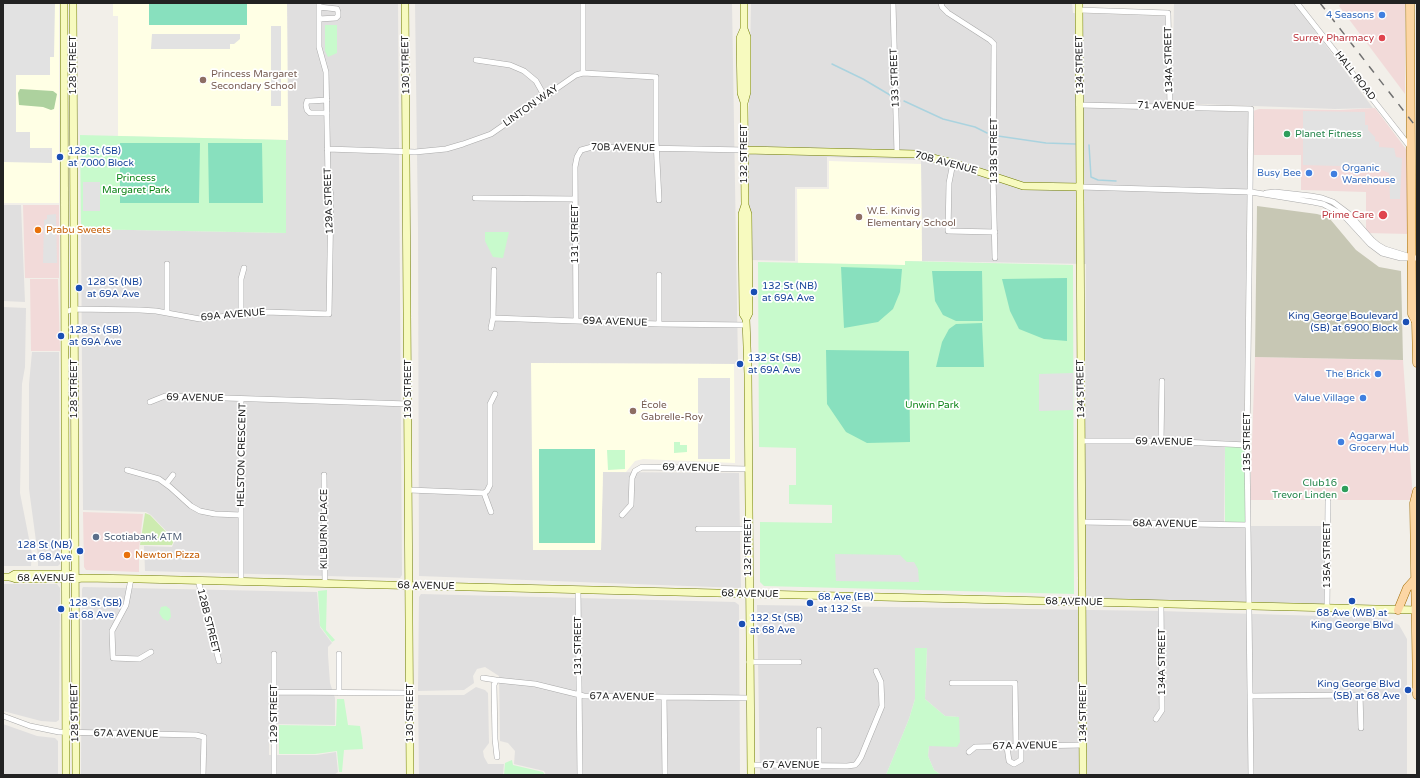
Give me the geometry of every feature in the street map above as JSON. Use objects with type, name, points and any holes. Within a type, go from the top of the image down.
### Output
[{"type":"main road","points":[[1410,3],[1415,258],[1412,314],[1417,322],[1417,362]]},
{"type":"main road","points":[[1412,149],[1417,156]]},
{"type":"main road","points":[[1417,492],[1414,503],[1417,610],[1417,695]]},
{"type":"main road","points":[[1398,610],[1407,588],[1416,578]]},
{"type":"street","name":"128 STREET","points":[[64,3],[66,775]]},
{"type":"street","name":"128 STREET","points":[[73,3],[76,775]]},
{"type":"street","name":"130 STREET","points":[[405,3],[410,586],[410,775]]},
{"type":"street","points":[[583,3],[583,73]]},
{"type":"street","name":"132 STREET","points":[[744,3],[744,28],[740,38],[741,93],[744,103],[744,204],[742,214],[742,252],[743,314],[746,322],[751,775]]},
{"type":"street","name":"133 STREET","points":[[893,3],[897,154]]},
{"type":"street","name":"133B STREET","points":[[942,3],[942,7],[948,13],[994,44],[995,258]]},
{"type":"street","name":"HALL ROAD","points":[[1297,3],[1412,149]]},
{"type":"street","name":"129A STREET","points":[[319,19],[336,18],[338,16],[337,9],[319,5],[319,19],[319,47],[326,72],[327,100],[327,149],[330,196],[329,314]]},
{"type":"street","name":"134A STREET","points":[[1079,7],[1168,13],[1170,106]]},
{"type":"street","name":"134 STREET","points":[[1079,7],[1083,775]]},
{"type":"street","points":[[476,60],[510,65],[524,71],[536,81],[545,97]]},
{"type":"street","name":"LINTON WAY","points":[[407,151],[446,149],[491,134],[576,74],[583,73],[656,77],[657,149]]},
{"type":"street","points":[[327,100],[311,101],[307,102],[306,105],[307,110],[310,113],[327,113]]},
{"type":"street","name":"71 AVENUE","points":[[1080,105],[1251,109]]},
{"type":"street","name":"135 STREET","points":[[1251,109],[1247,445],[1251,775]]},
{"type":"street","name":"70B AVENUE","points":[[581,150],[592,147],[916,154],[953,163],[994,177],[1027,186],[1261,193],[1274,192],[1311,196],[1333,202],[1349,214],[1378,245],[1385,249],[1415,258]]},
{"type":"street","points":[[327,149],[407,151]]},
{"type":"street","points":[[657,149],[659,200]]},
{"type":"street","name":"131 STREET","points":[[576,320],[575,167],[577,157],[581,150]]},
{"type":"street","points":[[953,163],[948,183],[948,231],[995,232]]},
{"type":"street","points":[[475,198],[575,199]]},
{"type":"street","points":[[65,240],[69,242],[70,262],[74,273]]},
{"type":"street","points":[[167,313],[168,264]]},
{"type":"street","points":[[241,315],[241,279],[244,268]]},
{"type":"street","points":[[491,328],[493,318],[494,270]]},
{"type":"street","points":[[659,275],[659,324]]},
{"type":"street","name":"69A AVENUE","points":[[65,312],[74,309],[140,310],[200,319],[265,312],[329,314]]},
{"type":"street","name":"69A AVENUE","points":[[493,318],[659,324],[746,322]]},
{"type":"street","points":[[1161,441],[1162,381]]},
{"type":"street","points":[[409,490],[484,493],[487,491],[490,485],[490,404],[495,394]]},
{"type":"street","name":"69 AVENUE","points":[[150,402],[165,396],[241,399]]},
{"type":"street","name":"HELSTON CRESCENT","points":[[241,582],[241,399],[408,404]]},
{"type":"street","name":"69 AVENUE","points":[[1082,441],[1161,441],[1247,445]]},
{"type":"street","name":"69 AVENUE","points":[[622,515],[631,504],[632,478],[635,471],[642,467],[748,469]]},
{"type":"street","points":[[127,470],[159,479],[191,506],[200,511],[215,514],[241,515]]},
{"type":"street","points":[[166,484],[173,475]]},
{"type":"street","name":"KILBURN PLACE","points":[[324,475],[325,584]]},
{"type":"street","points":[[484,493],[491,512]]},
{"type":"street","name":"135A STREET","points":[[1327,608],[1328,501]]},
{"type":"street","name":"68A AVENUE","points":[[1082,522],[1248,526]]},
{"type":"street","points":[[698,529],[748,529]]},
{"type":"street","name":"68 AVENUE","points":[[6,577],[15,574],[75,576],[83,578],[1417,610]]},
{"type":"street","points":[[131,579],[126,605],[112,631],[113,658],[139,659],[150,652]]},
{"type":"street","name":"128B STREET","points":[[198,580],[219,661]]},
{"type":"street","name":"131 STREET","points":[[578,590],[580,775]]},
{"type":"street","name":"134A STREET","points":[[1156,719],[1162,710],[1161,604]]},
{"type":"street","name":"129 STREET","points":[[274,654],[274,775]]},
{"type":"street","points":[[339,654],[339,692]]},
{"type":"street","points":[[749,662],[799,662]]},
{"type":"street","name":"67 AVENUE","points":[[751,765],[855,765],[862,757],[882,706],[881,682],[876,671]]},
{"type":"street","name":"67A AVENUE","points":[[483,678],[495,683],[535,684],[578,695],[749,698]]},
{"type":"street","points":[[495,683],[494,739],[497,757]]},
{"type":"street","points":[[952,683],[1015,683],[1021,760],[1014,764],[1009,761],[1007,747]]},
{"type":"street","points":[[274,692],[410,693]]},
{"type":"street","points":[[1250,696],[1360,695],[1361,728]]},
{"type":"street","points":[[664,697],[665,775]]},
{"type":"street","name":"67A AVENUE","points":[[3,716],[30,726],[59,732],[196,735],[204,737],[203,775]]},
{"type":"street","points":[[819,730],[819,766]]},
{"type":"street","name":"67A AVENUE","points":[[968,752],[974,747],[1083,745]]},
{"type":"shaded area","points":[[3,3],[59,3],[59,203],[3,203]]},
{"type":"shaded area","points":[[3,3],[55,3],[54,57],[50,57],[50,75],[16,75],[16,132],[30,132],[30,148],[52,148],[52,163],[3,162]]},
{"type":"shaded area","name":"Princess Margaret Secondary School","points":[[113,3],[287,3],[288,140],[118,136],[118,16],[113,16]]},
{"type":"shaded area","points":[[287,3],[398,3],[402,575],[400,578],[145,571],[144,546],[172,547],[175,540],[151,515],[146,512],[83,510],[81,229],[286,233],[286,140],[288,140]]},
{"type":"shaded area","points":[[415,3],[732,3],[738,364],[531,363],[601,549],[603,472],[739,473],[741,588],[419,576],[418,229]]},
{"type":"shaded area","points":[[751,3],[1072,3],[1073,13],[1166,16],[1167,109],[1248,112],[1244,443],[1085,438],[1086,264],[922,261],[921,160],[827,157],[827,187],[795,187],[795,261],[750,260],[748,155]]},
{"type":"shaded area","points":[[1174,3],[1294,3],[1373,108],[1335,109],[1172,103]]},
{"type":"shaded area","points":[[1341,3],[1405,3],[1405,94],[1339,6]]},
{"type":"shaded area","points":[[271,26],[281,26],[281,106],[271,106]]},
{"type":"shaded area","points":[[152,34],[240,34],[240,39],[234,44],[230,44],[230,49],[151,49]]},
{"type":"shaded area","points":[[1375,108],[1409,153],[1410,234],[1366,233],[1366,192],[1301,190],[1301,155],[1254,155],[1253,111],[1259,109],[1340,110]]},
{"type":"shaded area","points":[[1303,111],[1365,112],[1365,125],[1368,125],[1368,130],[1375,137],[1375,141],[1379,142],[1379,147],[1394,148],[1396,157],[1402,158],[1400,199],[1390,199],[1389,173],[1374,167],[1303,165]]},
{"type":"shaded area","name":"W.E. Kinvig Elementary School","points":[[829,161],[921,164],[922,261],[905,261],[905,265],[798,263],[797,189],[829,189]]},
{"type":"shaded area","points":[[83,182],[100,182],[100,211],[83,211]]},
{"type":"shaded area","points":[[3,205],[21,205],[25,302],[3,301]]},
{"type":"shaded area","points":[[23,205],[59,205],[59,278],[25,278]]},
{"type":"shaded area","points":[[1257,206],[1324,216],[1330,219],[1356,250],[1379,267],[1401,271],[1403,360],[1255,357]]},
{"type":"shaded area","points":[[56,214],[57,263],[43,263],[44,220],[47,219],[47,215]]},
{"type":"shaded area","points":[[30,279],[58,279],[60,351],[31,351]]},
{"type":"shaded area","points":[[3,307],[26,308],[25,367],[22,384],[20,493],[32,554],[31,566],[3,566]]},
{"type":"shaded area","points":[[32,352],[59,352],[60,564],[58,566],[38,566],[29,489],[29,384]]},
{"type":"shaded area","points":[[1255,357],[1403,360],[1413,500],[1250,500]]},
{"type":"shaded area","name":"École Gabrelle-Roy","points":[[531,363],[734,364],[735,463],[643,459],[635,461],[626,472],[603,472],[601,550],[533,550]]},
{"type":"shaded area","points":[[1073,373],[1073,410],[1039,411],[1039,374]]},
{"type":"shaded area","points":[[698,378],[730,378],[730,459],[698,459]]},
{"type":"shaded area","points":[[1084,443],[1225,446],[1224,527],[1246,528],[1251,526],[1325,526],[1325,606],[1084,605]]},
{"type":"shaded area","points":[[83,512],[143,514],[139,549],[139,572],[86,570],[84,567]]},
{"type":"shaded area","points":[[835,554],[900,555],[907,562],[914,562],[918,569],[919,582],[836,581]]},
{"type":"shaded area","points":[[3,584],[57,584],[60,588],[59,720],[56,722],[41,721],[3,711]]},
{"type":"shaded area","points":[[83,587],[317,592],[320,627],[332,643],[328,647],[328,655],[330,683],[335,698],[335,725],[269,724],[269,755],[317,755],[336,752],[338,772],[334,775],[81,775]]},
{"type":"shaded area","points":[[421,594],[735,602],[739,605],[740,775],[546,775],[544,771],[514,764],[515,751],[508,743],[500,741],[499,676],[485,667],[477,669],[473,676],[474,683],[464,690],[418,691],[419,597]]},
{"type":"shaded area","points":[[757,605],[1160,611],[1384,618],[1399,625],[1407,639],[1407,775],[941,775],[934,770],[928,756],[929,746],[959,717],[945,716],[925,699],[927,649],[915,648],[915,699],[909,719],[886,775],[760,775]]},
{"type":"shaded area","points":[[476,687],[485,690],[488,693],[489,743],[483,751],[484,757],[488,764],[504,764],[503,775],[419,775],[418,695],[464,695]]},
{"type":"shaded area","points":[[3,724],[37,736],[55,738],[58,741],[58,775],[3,775]]},
{"type":"green space","points":[[149,3],[247,3],[247,25],[149,25]]},
{"type":"green space","points":[[325,25],[337,25],[337,53],[328,57],[325,51]]},
{"type":"green space","points":[[20,89],[53,91],[57,94],[54,109],[51,110],[43,107],[19,105],[18,93]]},
{"type":"green space","name":"Princess Margaret Park","points":[[80,135],[286,140],[286,233],[81,229]]},
{"type":"green space","points":[[120,143],[200,143],[199,203],[120,203]]},
{"type":"green space","points":[[208,143],[262,143],[263,203],[209,203]]},
{"type":"green space","points":[[485,232],[509,232],[503,258],[493,257],[485,241]]},
{"type":"green space","name":"Unwin Park","points":[[905,261],[1073,265],[1074,594],[764,586],[760,582],[760,522],[832,523],[832,505],[789,504],[789,485],[796,485],[796,448],[759,447],[758,262],[905,265]]},
{"type":"green space","points":[[841,267],[902,269],[900,292],[893,309],[878,322],[844,328]]},
{"type":"green space","points":[[932,271],[982,271],[983,321],[956,321],[943,315],[935,301]]},
{"type":"green space","points":[[1067,278],[1067,341],[1044,339],[1019,329],[1010,311],[1002,279]]},
{"type":"green space","points":[[982,323],[984,367],[936,367],[942,342],[949,329],[956,324]]},
{"type":"green space","points":[[826,350],[909,351],[910,442],[867,443],[846,432],[827,404]]},
{"type":"green space","points":[[674,442],[680,442],[680,445],[687,445],[687,452],[674,453]]},
{"type":"green space","points":[[1225,446],[1245,447],[1245,524],[1225,523]]},
{"type":"green space","points":[[539,449],[595,449],[595,543],[539,543]]},
{"type":"green space","points":[[607,450],[625,450],[625,469],[608,470]]},
{"type":"green space","points":[[145,513],[150,515],[174,540],[172,545],[140,545]]},
{"type":"green space","points":[[327,590],[326,630],[335,640],[332,642],[320,626],[318,591]]},
{"type":"green space","points":[[166,606],[170,609],[171,617],[168,621],[163,619],[159,613],[161,607]]},
{"type":"green space","points":[[915,648],[927,648],[925,699],[945,716],[959,717],[960,742],[957,747],[929,746],[928,756],[934,770],[941,775],[886,775],[909,719],[915,699]]},
{"type":"green space","points":[[337,699],[344,699],[348,725],[360,726],[363,749],[344,750],[342,772],[339,772],[337,751],[315,754],[279,754],[279,725],[336,726]]},
{"type":"green space","points":[[512,760],[513,765],[543,772],[545,775],[504,775],[505,763]]},
{"type":"waterway","points":[[832,64],[863,79],[890,95]]},
{"type":"waterway","points":[[904,101],[943,119],[975,127],[987,133]]},
{"type":"waterway","points":[[998,136],[1046,143],[1075,144]]},
{"type":"waterway","points":[[1089,145],[1091,177],[1098,180],[1116,181]]},
{"type":"railway","points":[[1320,3],[1417,128]]},
{"type":"place","name":"4 Seasons","points":[[1382,15]]},
{"type":"place","name":"Surrey Pharmacy","points":[[1382,38]]},
{"type":"place","name":"Princess Margaret Secondary School","points":[[203,80]]},
{"type":"place","name":"Planet Fitness","points":[[1287,134]]},
{"type":"place","name":"128 St (SB) at 7000 Block","points":[[60,157]]},
{"type":"place","name":"Busy Bee","points":[[1309,173]]},
{"type":"place","name":"Organic Warehouse","points":[[1334,174]]},
{"type":"place","name":"Prime Care","points":[[1383,215]]},
{"type":"place","name":"W.E. Kinvig Elementary School","points":[[859,217]]},
{"type":"place","name":"Prabu Sweets","points":[[38,230]]},
{"type":"place","name":"128 St (NB) at 69A Ave","points":[[79,288]]},
{"type":"place","name":"132 St (NB) at 69A Ave","points":[[754,292]]},
{"type":"place","name":"King George Boulevard (SB) at 6900 Block","points":[[1406,322]]},
{"type":"place","name":"128 St (SB) at 69A Ave","points":[[61,336]]},
{"type":"place","name":"132 St (SB) at 69A Ave","points":[[740,364]]},
{"type":"place","name":"The Brick","points":[[1378,374]]},
{"type":"place","name":"Value Village","points":[[1363,398]]},
{"type":"place","name":"École Gabrelle-Roy","points":[[633,411]]},
{"type":"place","name":"Aggarwal Grocery Hub","points":[[1341,442]]},
{"type":"place","name":"Club16 Trevor Linden","points":[[1345,489]]},
{"type":"place","name":"Scotiabank ATM","points":[[96,537]]},
{"type":"place","name":"128 St (NB) at 68 Ave","points":[[80,551]]},
{"type":"place","name":"Newton Pizza","points":[[127,555]]},
{"type":"place","name":"68 Ave (WB) at King George Blvd","points":[[1352,601]]},
{"type":"place","name":"68 Ave (EB) at 132 St","points":[[810,603]]},
{"type":"place","name":"128 St (SB) at 68 Ave","points":[[61,609]]},
{"type":"place","name":"132 St (SB) at 68 Ave","points":[[742,624]]},
{"type":"place","name":"King George Blvd (SB) at 68 Ave","points":[[1408,690]]}]
